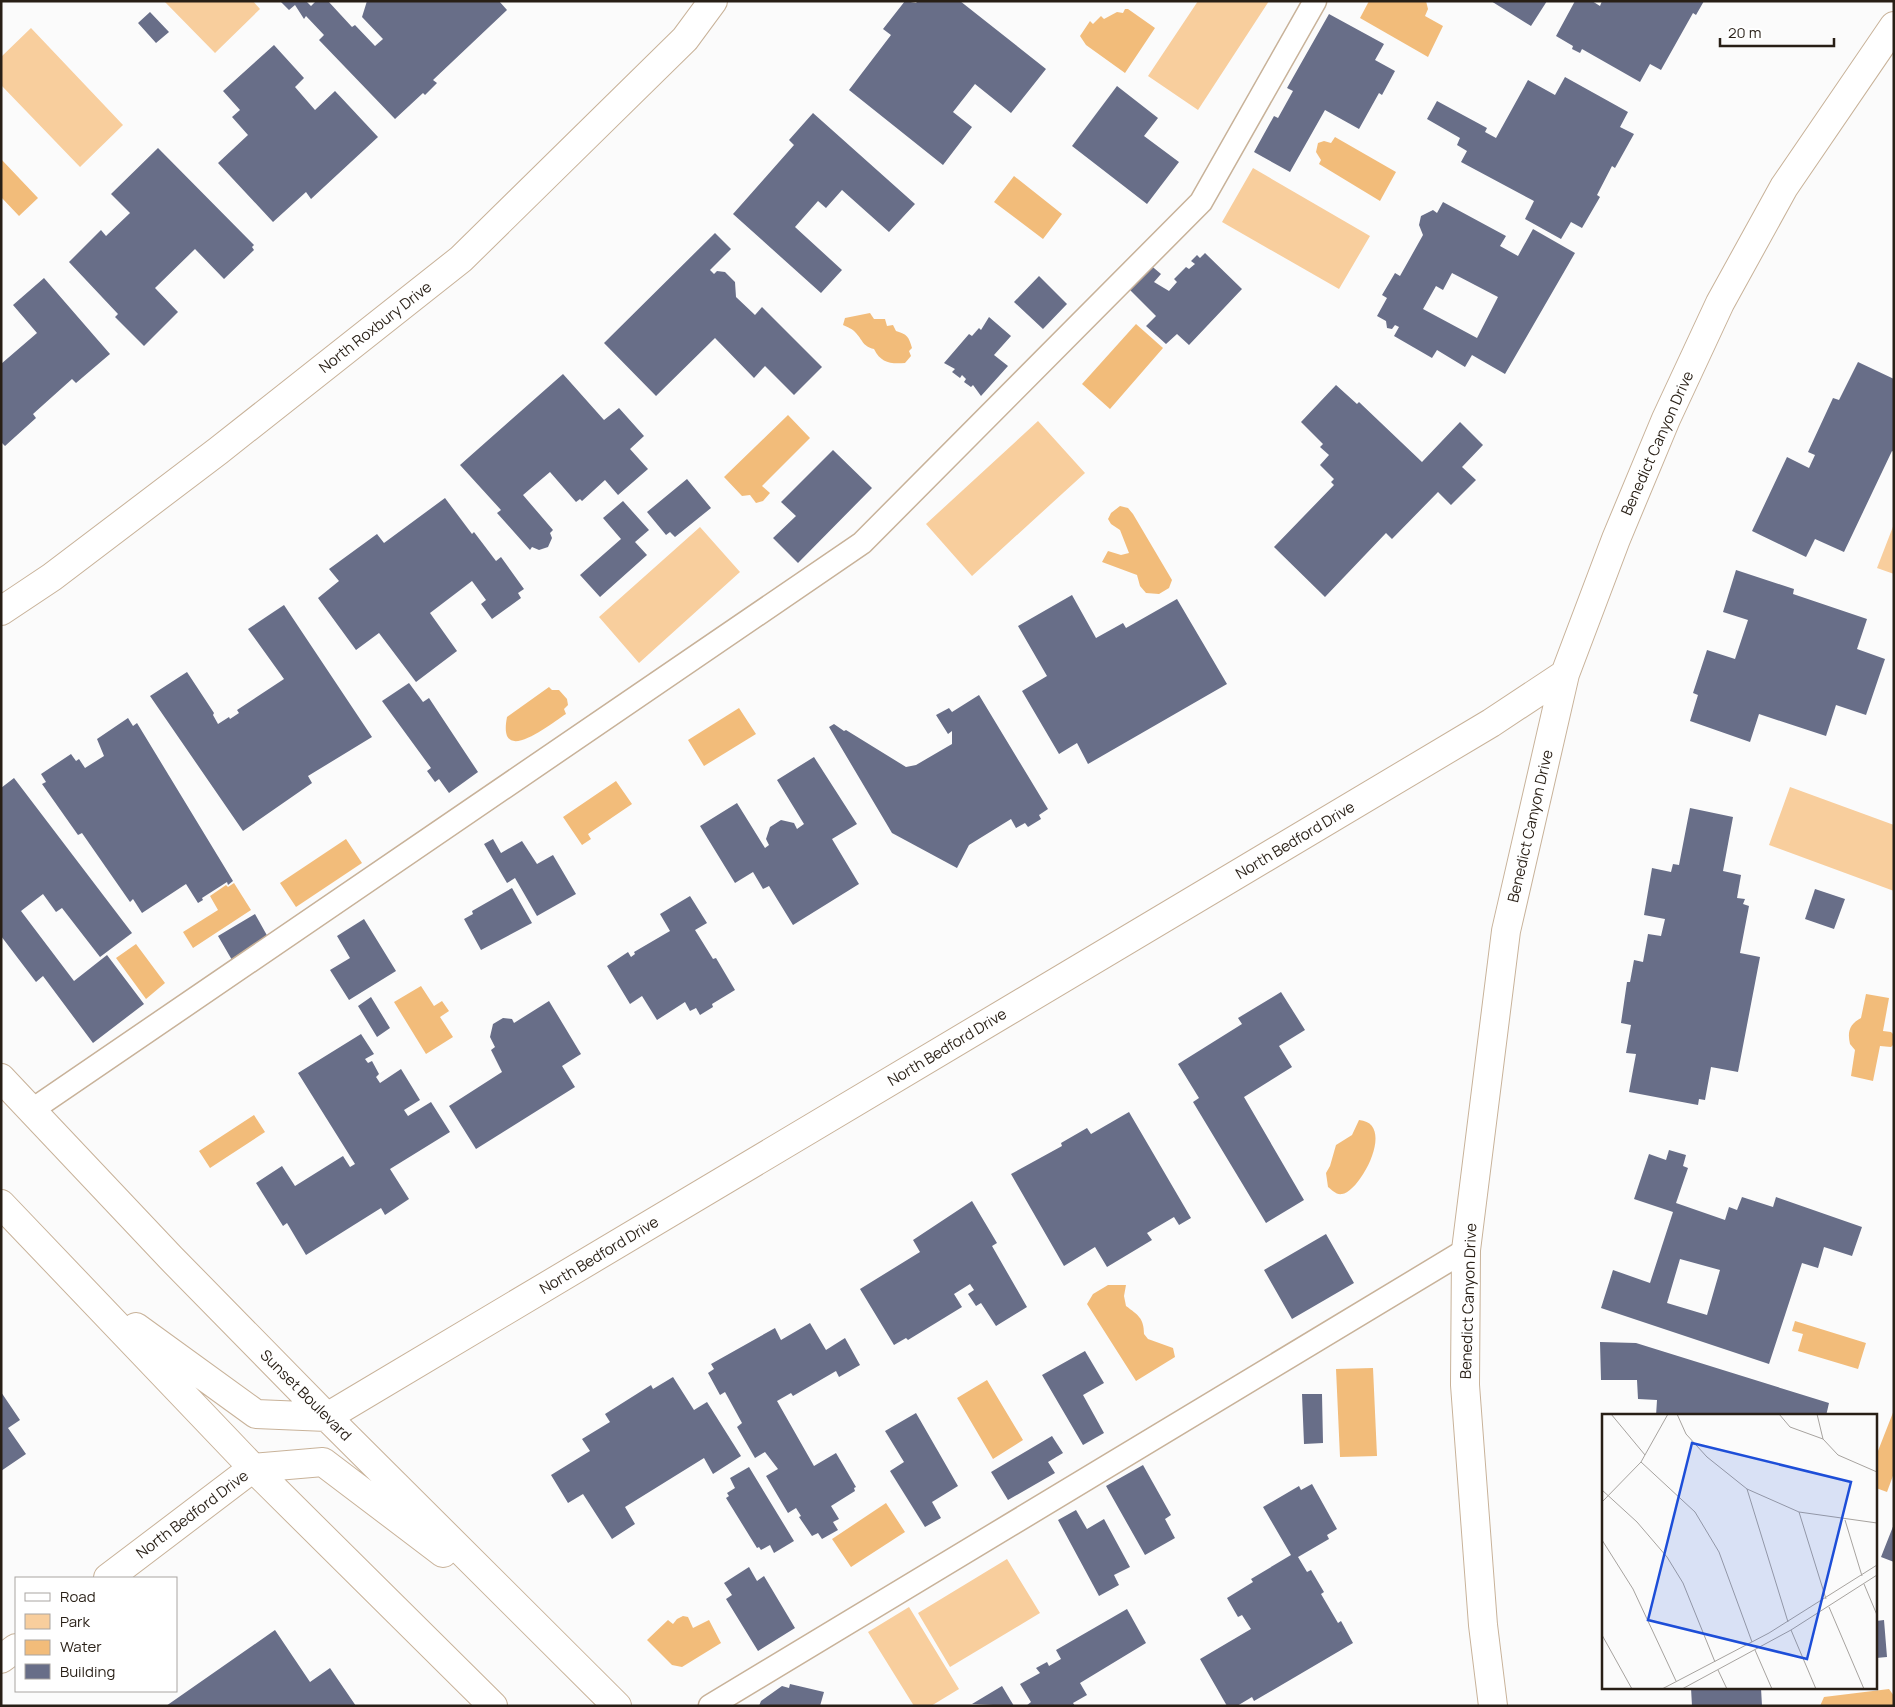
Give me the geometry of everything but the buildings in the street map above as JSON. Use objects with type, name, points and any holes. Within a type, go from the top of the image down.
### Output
[{"type":"street","name":"North Roxbury Drive","points":[[1,611],[52,577],[194,469],[461,259],[684,39],[713,1]]},
{"type":"street","name":"Benedict Canyon Drive","points":[[1493,1706],[1483,1625],[1466,1385],[1466,1250],[1506,931],[1565,674],[1616,539],[1666,419],[1720,303],[1784,187],[1894,26]]},
{"type":"street","name":"North Bedford Drive","points":[[327,1416],[1483,728],[1565,674]]},
{"type":"street","name":"Sunset Boulevard","points":[[1,1078],[171,1258],[617,1706]]},
{"type":"street","points":[[1,1204],[253,1468],[493,1706]]},
{"type":"street","points":[[80,1286],[256,1414],[327,1416]]},
{"type":"street","points":[[253,1468],[323,1462],[527,1617]]},
{"type":"street","name":"North Bedford Drive","points":[[109,1577],[253,1468]]},
{"type":"street","points":[[1,1660],[15,1649]]},
{"type":"lane","points":[[32,1110],[862,543],[1201,202],[1315,1]]},
{"type":"lane","points":[[710,1706],[1466,1250]]},
{"type":"green space","points":[[164,1],[253,1],[260,9],[215,53]]},
{"type":"green space","points":[[1198,1],[1269,1],[1198,110],[1148,76]]},
{"type":"green space","points":[[31,28],[123,125],[80,167],[1,85],[1,57]]},
{"type":"green space","points":[[1253,168],[1370,236],[1339,289],[1222,222]]},
{"type":"green space","points":[[1038,421],[1085,473],[972,576],[926,524]]},
{"type":"green space","points":[[1894,524],[1894,574],[1877,568]]},
{"type":"green space","points":[[700,527],[740,572],[639,663],[599,617]]},
{"type":"green space","points":[[1790,787],[1894,825],[1894,891],[1769,845]]},
{"type":"green space","points":[[1007,1559],[1040,1613],[950,1667],[918,1613]]},
{"type":"green space","points":[[909,1607],[959,1689],[931,1706],[914,1706],[868,1632]]},
{"type":"water","points":[[1369,1],[1426,1],[1428,9],[1425,16],[1443,26],[1428,57],[1360,18]]},
{"type":"water","points":[[1125,9],[1128,9],[1155,28],[1125,73],[1086,45],[1080,36],[1090,21],[1093,24],[1101,16],[1104,19],[1117,12],[1123,13]]},
{"type":"water","points":[[1335,137],[1396,172],[1380,201],[1319,164],[1321,160],[1316,152],[1318,143],[1324,141],[1331,143]]},
{"type":"water","points":[[1,159],[38,198],[19,216],[1,197]]},
{"type":"water","points":[[1014,176],[1062,214],[1043,239],[994,202]]},
{"type":"water","points":[[870,313],[874,319],[885,319],[887,326],[893,325],[896,331],[903,333],[909,339],[912,348],[909,351],[911,356],[905,363],[886,362],[874,349],[865,344],[854,331],[843,325],[845,318]]},
{"type":"water","points":[[1136,324],[1163,348],[1110,409],[1082,384]]},
{"type":"water","points":[[788,415],[810,438],[762,486],[770,493],[763,501],[756,503],[750,495],[742,496],[724,477]]},
{"type":"water","points":[[1120,506],[1128,508],[1133,514],[1172,580],[1169,588],[1159,594],[1146,593],[1140,586],[1137,575],[1102,562],[1108,551],[1121,555],[1129,553],[1120,530],[1111,524],[1108,519],[1111,513]]},
{"type":"water","points":[[549,687],[552,690],[559,690],[567,699],[568,705],[564,709],[566,714],[538,733],[527,738],[517,741],[510,739],[506,732],[507,717]]},
{"type":"water","points":[[739,708],[756,734],[704,766],[688,740]]},
{"type":"water","points":[[616,781],[632,804],[588,834],[591,839],[582,845],[563,817]]},
{"type":"water","points":[[346,839],[362,863],[296,907],[280,883]]},
{"type":"water","points":[[234,883],[251,910],[193,948],[183,932],[218,910],[210,896],[226,885],[228,887]]},
{"type":"water","points":[[136,944],[165,983],[146,999],[116,958]]},
{"type":"water","points":[[421,986],[434,1006],[442,1001],[449,1011],[440,1017],[453,1037],[426,1054],[394,1002]]},
{"type":"water","points":[[1866,994],[1889,998],[1883,1031],[1891,1032],[1894,1035],[1894,1044],[1891,1047],[1880,1046],[1873,1081],[1851,1076],[1855,1050],[1850,1044],[1849,1032],[1852,1025],[1861,1018]]},
{"type":"water","points":[[254,1115],[265,1132],[210,1168],[199,1151]]},
{"type":"water","points":[[1359,1120],[1370,1124],[1375,1133],[1372,1157],[1358,1182],[1349,1190],[1338,1194],[1328,1187],[1326,1173],[1336,1145],[1352,1135]]},
{"type":"water","points":[[1108,1285],[1126,1285],[1124,1296],[1126,1306],[1140,1317],[1144,1334],[1148,1339],[1173,1348],[1175,1357],[1136,1381],[1087,1304],[1093,1294]]},
{"type":"water","points":[[1795,1321],[1866,1343],[1858,1369],[1798,1351],[1803,1334],[1792,1331]]},
{"type":"water","points":[[1373,1368],[1377,1456],[1340,1457],[1336,1369]]},
{"type":"water","points":[[987,1380],[1023,1440],[993,1459],[957,1398]]},
{"type":"water","points":[[1894,1410],[1894,1473],[1887,1492],[1878,1489],[1878,1451]]},
{"type":"water","points":[[886,1503],[905,1532],[851,1567],[832,1539]]},
{"type":"water","points":[[683,1616],[688,1617],[693,1628],[709,1620],[721,1643],[682,1667],[672,1665],[647,1640],[668,1620],[673,1624]]},
{"type":"water","points":[[1889,1689],[1894,1696],[1894,1706],[1820,1706],[1824,1697]]}]
